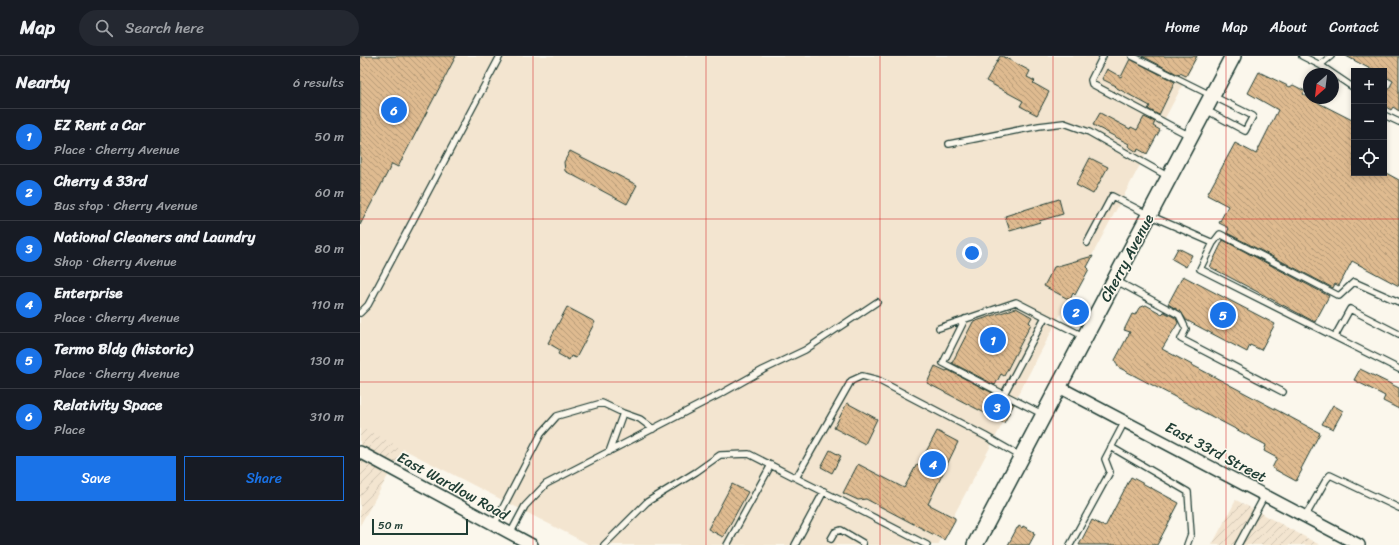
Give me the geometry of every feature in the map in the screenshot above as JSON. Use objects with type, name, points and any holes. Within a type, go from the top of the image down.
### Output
[{"type":"main road","name":"Cherry Avenue","points":[[975,545],[1233,56]]},
{"type":"street","name":"East 33rd Street","points":[[1059,386],[1359,545]]},
{"type":"street","name":"East Wardlow Road","points":[[360,452],[532,545]]},
{"type":"lane","points":[[360,313],[368,305],[500,56]]},
{"type":"lane","points":[[1103,56],[1091,80],[1092,84],[1191,136]]},
{"type":"lane","points":[[1132,56],[1253,116],[1245,131],[1205,109]]},
{"type":"lane","points":[[1302,56],[1320,65],[1351,86]]},
{"type":"lane","points":[[1320,65],[1331,56]]},
{"type":"lane","points":[[1387,116],[1399,122]]},
{"type":"lane","points":[[949,144],[1039,126],[1064,123],[1089,132],[1169,177]]},
{"type":"lane","points":[[1087,243],[1112,196],[1149,215],[1212,243]]},
{"type":"lane","points":[[1399,302],[1354,282],[1339,296],[1220,234],[1212,243],[1200,269],[1399,368]]},
{"type":"lane","points":[[1115,280],[1179,315],[1186,329],[1181,339],[1283,392]]},
{"type":"lane","points":[[510,534],[525,506],[546,484],[652,430],[763,370],[805,350],[877,302]]},
{"type":"lane","points":[[939,328],[1016,302],[1085,337]]},
{"type":"lane","points":[[1335,336],[1350,309],[1399,334]]},
{"type":"lane","points":[[1004,394],[1045,317]]},
{"type":"lane","points":[[964,319],[943,363],[1044,415]]},
{"type":"lane","points":[[796,478],[851,381],[862,376],[878,380],[1022,457]]},
{"type":"lane","points":[[494,525],[541,434],[557,416],[602,403],[640,419],[652,430]]},
{"type":"lane","points":[[609,452],[623,413]]},
{"type":"lane","points":[[1070,545],[1110,472],[1106,459],[1125,421]]},
{"type":"lane","points":[[1111,448],[1188,492],[1191,534],[1187,545]]},
{"type":"lane","points":[[604,545],[647,502],[720,456],[749,454],[927,545]]},
{"type":"lane","points":[[727,545],[771,465]]},
{"type":"lane","points":[[1305,517],[1330,475],[1399,508]]},
{"type":"lane","points":[[795,545],[824,492]]},
{"type":"lane","points":[[1238,545],[1265,495]]},
{"type":"lane","points":[[831,539],[835,532],[841,530],[863,543],[863,545]]},
{"type":"shaded area","points":[[360,56],[1198,56],[938,545],[590,545],[403,449],[360,525]]},
{"type":"shaded area","points":[[360,426],[403,449],[360,525]]},
{"type":"shaded area","points":[[1236,500],[1320,545],[1212,545]]},
{"type":"building","points":[[360,56],[456,56],[398,167],[392,164],[360,225]]},
{"type":"building","points":[[1000,56],[1030,71],[1027,77],[1035,81],[1033,83],[1049,92],[1037,115],[1020,106],[1023,101],[986,81]]},
{"type":"building","points":[[1142,56],[1197,56],[1186,76],[1180,73],[1179,75]]},
{"type":"building","points":[[1346,56],[1399,56],[1399,111],[1393,107],[1391,110],[1387,108],[1387,92],[1393,81],[1387,78],[1387,68],[1368,68]]},
{"type":"building","points":[[1130,59],[1175,82],[1159,115],[1148,109],[1150,106],[1102,79],[1107,69],[1121,77]]},
{"type":"building","points":[[1259,72],[1290,87],[1293,85],[1303,90],[1303,104],[1321,104],[1351,119],[1351,176],[1387,176],[1387,174],[1399,180],[1399,286],[1352,261],[1339,286],[1335,284],[1333,288],[1227,233],[1229,228],[1219,223],[1228,206],[1207,195],[1235,143],[1256,154],[1278,110],[1248,93]]},
{"type":"building","points":[[1100,113],[1130,129],[1131,127],[1137,130],[1144,117],[1155,122],[1153,126],[1160,130],[1147,154],[1138,149],[1137,152],[1128,146],[1129,144],[1093,125]]},
{"type":"building","points":[[570,151],[637,185],[627,204],[565,171],[564,162]]},
{"type":"building","points":[[1090,158],[1108,167],[1093,194],[1076,185]]},
{"type":"building","points":[[1059,199],[1063,214],[1010,231],[1005,216]]},
{"type":"building","points":[[1223,240],[1329,296],[1315,322],[1210,267]]},
{"type":"building","points":[[1178,248],[1192,255],[1186,267],[1172,259]]},
{"type":"building","points":[[1093,256],[1087,267],[1089,269],[1075,295],[1073,293],[1070,300],[1044,286],[1054,267]]},
{"type":"building","points":[[1183,276],[1275,324],[1261,350],[1250,345],[1247,352],[1186,320],[1181,312],[1168,304]]},
{"type":"building","points":[[1146,305],[1162,314],[1164,312],[1176,318],[1178,323],[1162,349],[1320,433],[1296,481],[1272,468],[1277,458],[1264,451],[1266,445],[1118,367],[1115,360],[1130,332],[1124,330],[1132,314],[1135,315],[1139,308]]},
{"type":"building","points":[[567,307],[595,322],[576,358],[571,356],[569,360],[558,354],[560,350],[548,343]]},
{"type":"building","points":[[1016,308],[1032,317],[1029,322],[1031,324],[1004,376],[1001,374],[995,385],[952,363],[973,322]]},
{"type":"building","points":[[935,366],[946,371],[948,370],[1014,404],[1004,423],[927,383]]},
{"type":"building","points":[[1360,369],[1399,388],[1399,409],[1383,401],[1385,396],[1354,380]]},
{"type":"building","points":[[847,403],[877,419],[865,444],[834,428]]},
{"type":"building","points":[[1333,405],[1343,411],[1333,429],[1322,424]]},
{"type":"building","points":[[937,431],[958,442],[928,504],[955,518],[944,540],[866,499],[858,500],[843,493],[858,464],[904,488],[917,464],[919,465]]},
{"type":"building","points":[[830,450],[841,456],[832,473],[821,467]]},
{"type":"building","points":[[1131,477],[1179,503],[1157,545],[1079,545],[1092,520],[1105,527]]},
{"type":"building","points":[[732,484],[748,492],[723,537],[708,529]]},
{"type":"building","points":[[1019,526],[1022,528],[1023,526],[1034,532],[1033,533],[1035,534],[1029,545],[1008,545],[1017,528]]},
{"type":"place","name":"Relativity Space","points":[[394,110]]},
{"type":"place","name":"Cherry & 33rd","points":[[1076,312]]},
{"type":"place","name":"Termo Bldg (historic)","points":[[1223,315]]},
{"type":"place","name":"EZ Rent a Car","points":[[993,340]]},
{"type":"place","name":"National Cleaners and Laundry","points":[[997,407]]},
{"type":"place","name":"Enterprise","points":[[933,464]]}]
